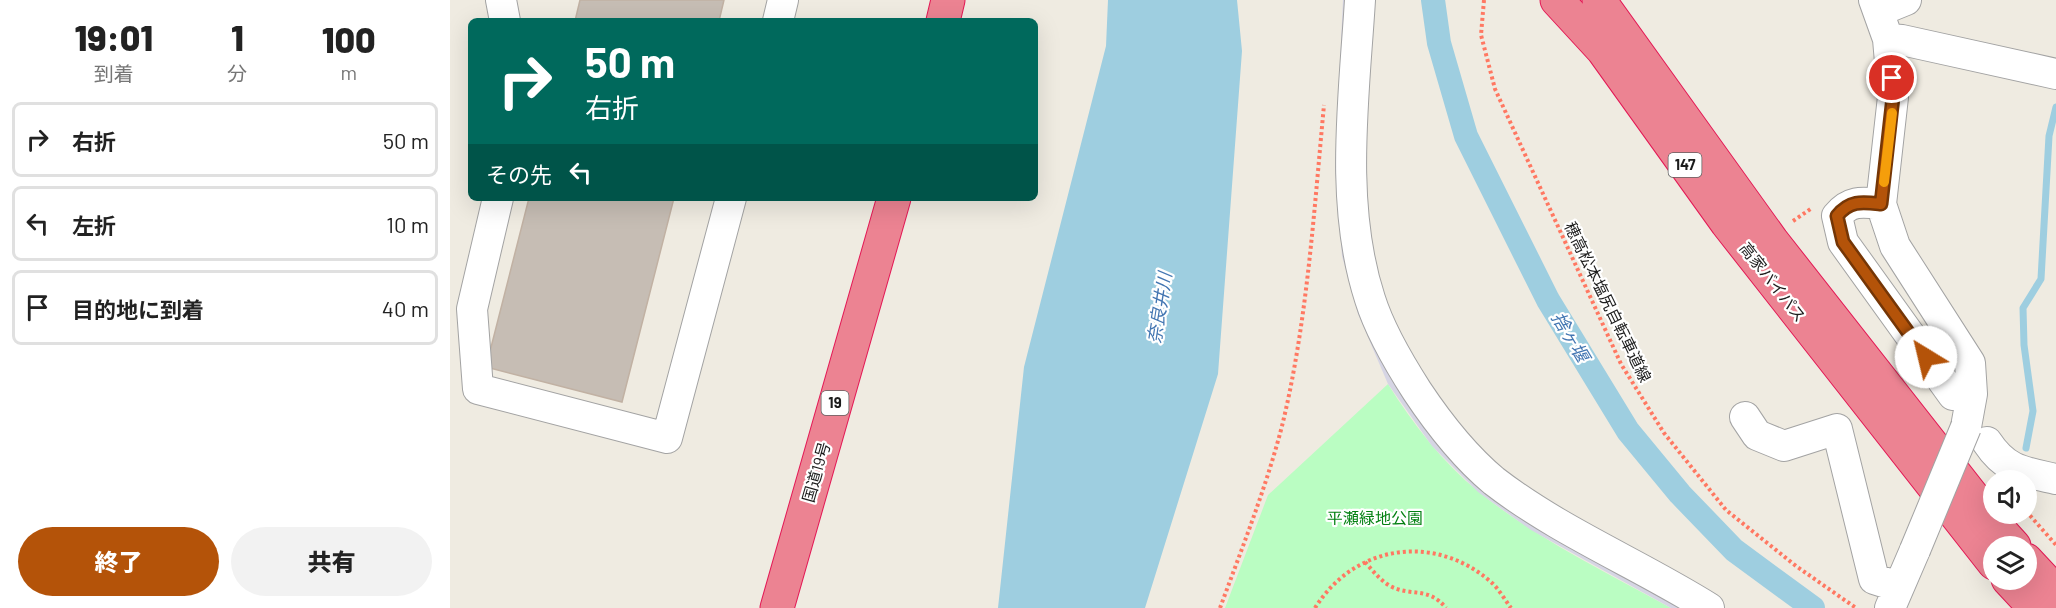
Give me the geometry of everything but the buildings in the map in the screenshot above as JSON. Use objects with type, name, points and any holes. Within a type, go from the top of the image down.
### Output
[{"type":"highway","points":[[944,18],[948,0]]},
{"type":"highway","name":"高家バイパス","points":[[1557,0],[1603,50],[1727,223],[1983,549]]},
{"type":"highway","name":"高家バイパス","points":[[1599,0],[1772,241],[2006,536]]},
{"type":"highway","name":"国道19号","points":[[777,608],[893,201]]},
{"type":"highway","points":[[2037,572],[2056,592]]},
{"type":"highway","points":[[2018,590],[2035,608]]},
{"type":"street","points":[[501,0],[504,18]]},
{"type":"street","points":[[779,18],[783,0]]},
{"type":"street","points":[[1360,0],[1352,168],[1356,234],[1370,298],[1397,360],[1427,406],[1461,450],[1494,480],[1548,518],[1709,608]]},
{"type":"street","points":[[1880,17],[1906,0]]},
{"type":"street","points":[[1880,17],[1893,97],[1881,204],[1895,246],[1956,337],[1970,363],[1972,394],[1986,444],[1969,491]]},
{"type":"street","points":[[1880,17],[1902,40],[2056,74]]},
{"type":"street","points":[[497,201],[472,309],[478,389],[667,438],[730,201]]},
{"type":"street","points":[[1881,204],[1857,202],[1845,207],[1837,216],[1843,242],[1953,395]]},
{"type":"street","points":[[1745,417],[1757,435],[1784,447],[1837,429],[1874,579],[1895,598],[1916,549],[1986,444]]},
{"type":"street","points":[[1986,444],[2023,472],[2056,479]]},
{"type":"path","name":"穂高松本塩尻自転車道線","points":[[1484,0],[1481,35],[1495,89],[1621,364],[1664,433],[1726,510],[1796,567],[1856,608]]},
{"type":"path","points":[[1220,608],[1252,520],[1282,426],[1299,334],[1324,104]]},
{"type":"path","points":[[2037,523],[2056,545]]},
{"type":"path","points":[[1315,608],[1337,580],[1365,562],[1396,551],[1450,558],[1471,567],[1493,583],[1511,608]]},
{"type":"path","points":[[1365,562],[1389,585],[1426,593],[1438,598],[1446,608]]},
{"type":"green space","name":"平瀬緑地公園","points":[[1388,384],[1429,442],[1479,492],[1548,540],[1671,608],[1225,608],[1268,495]]},
{"type":"shaded area","points":[[1343,0],[1349,0],[1342,126],[1406,398],[1686,608],[1671,608],[1531,530],[1478,492],[1432,446],[1388,384],[1358,314],[1342,256],[1335,167]]},
{"type":"water","name":"奈良井川","points":[[1108,0],[1237,0],[1242,51],[1218,374],[1145,608],[998,608],[1024,367],[1106,46]]},
{"type":"waterway","name":"捨ヶ堰","points":[[1433,0],[1439,43],[1466,136],[1548,300],[1628,431],[1680,494],[1734,550],[1813,608]]},
{"type":"waterway","points":[[2026,448],[2033,411],[2024,345],[2023,308],[2041,279],[2049,136],[2056,107]]},
{"type":"slow traffic","points":[[1884,182],[1892,113]]},
{"type":"route","points":[[1892,78],[1893,97],[1881,204],[1857,202],[1845,207],[1837,216],[1843,242],[1926,357]]}]
